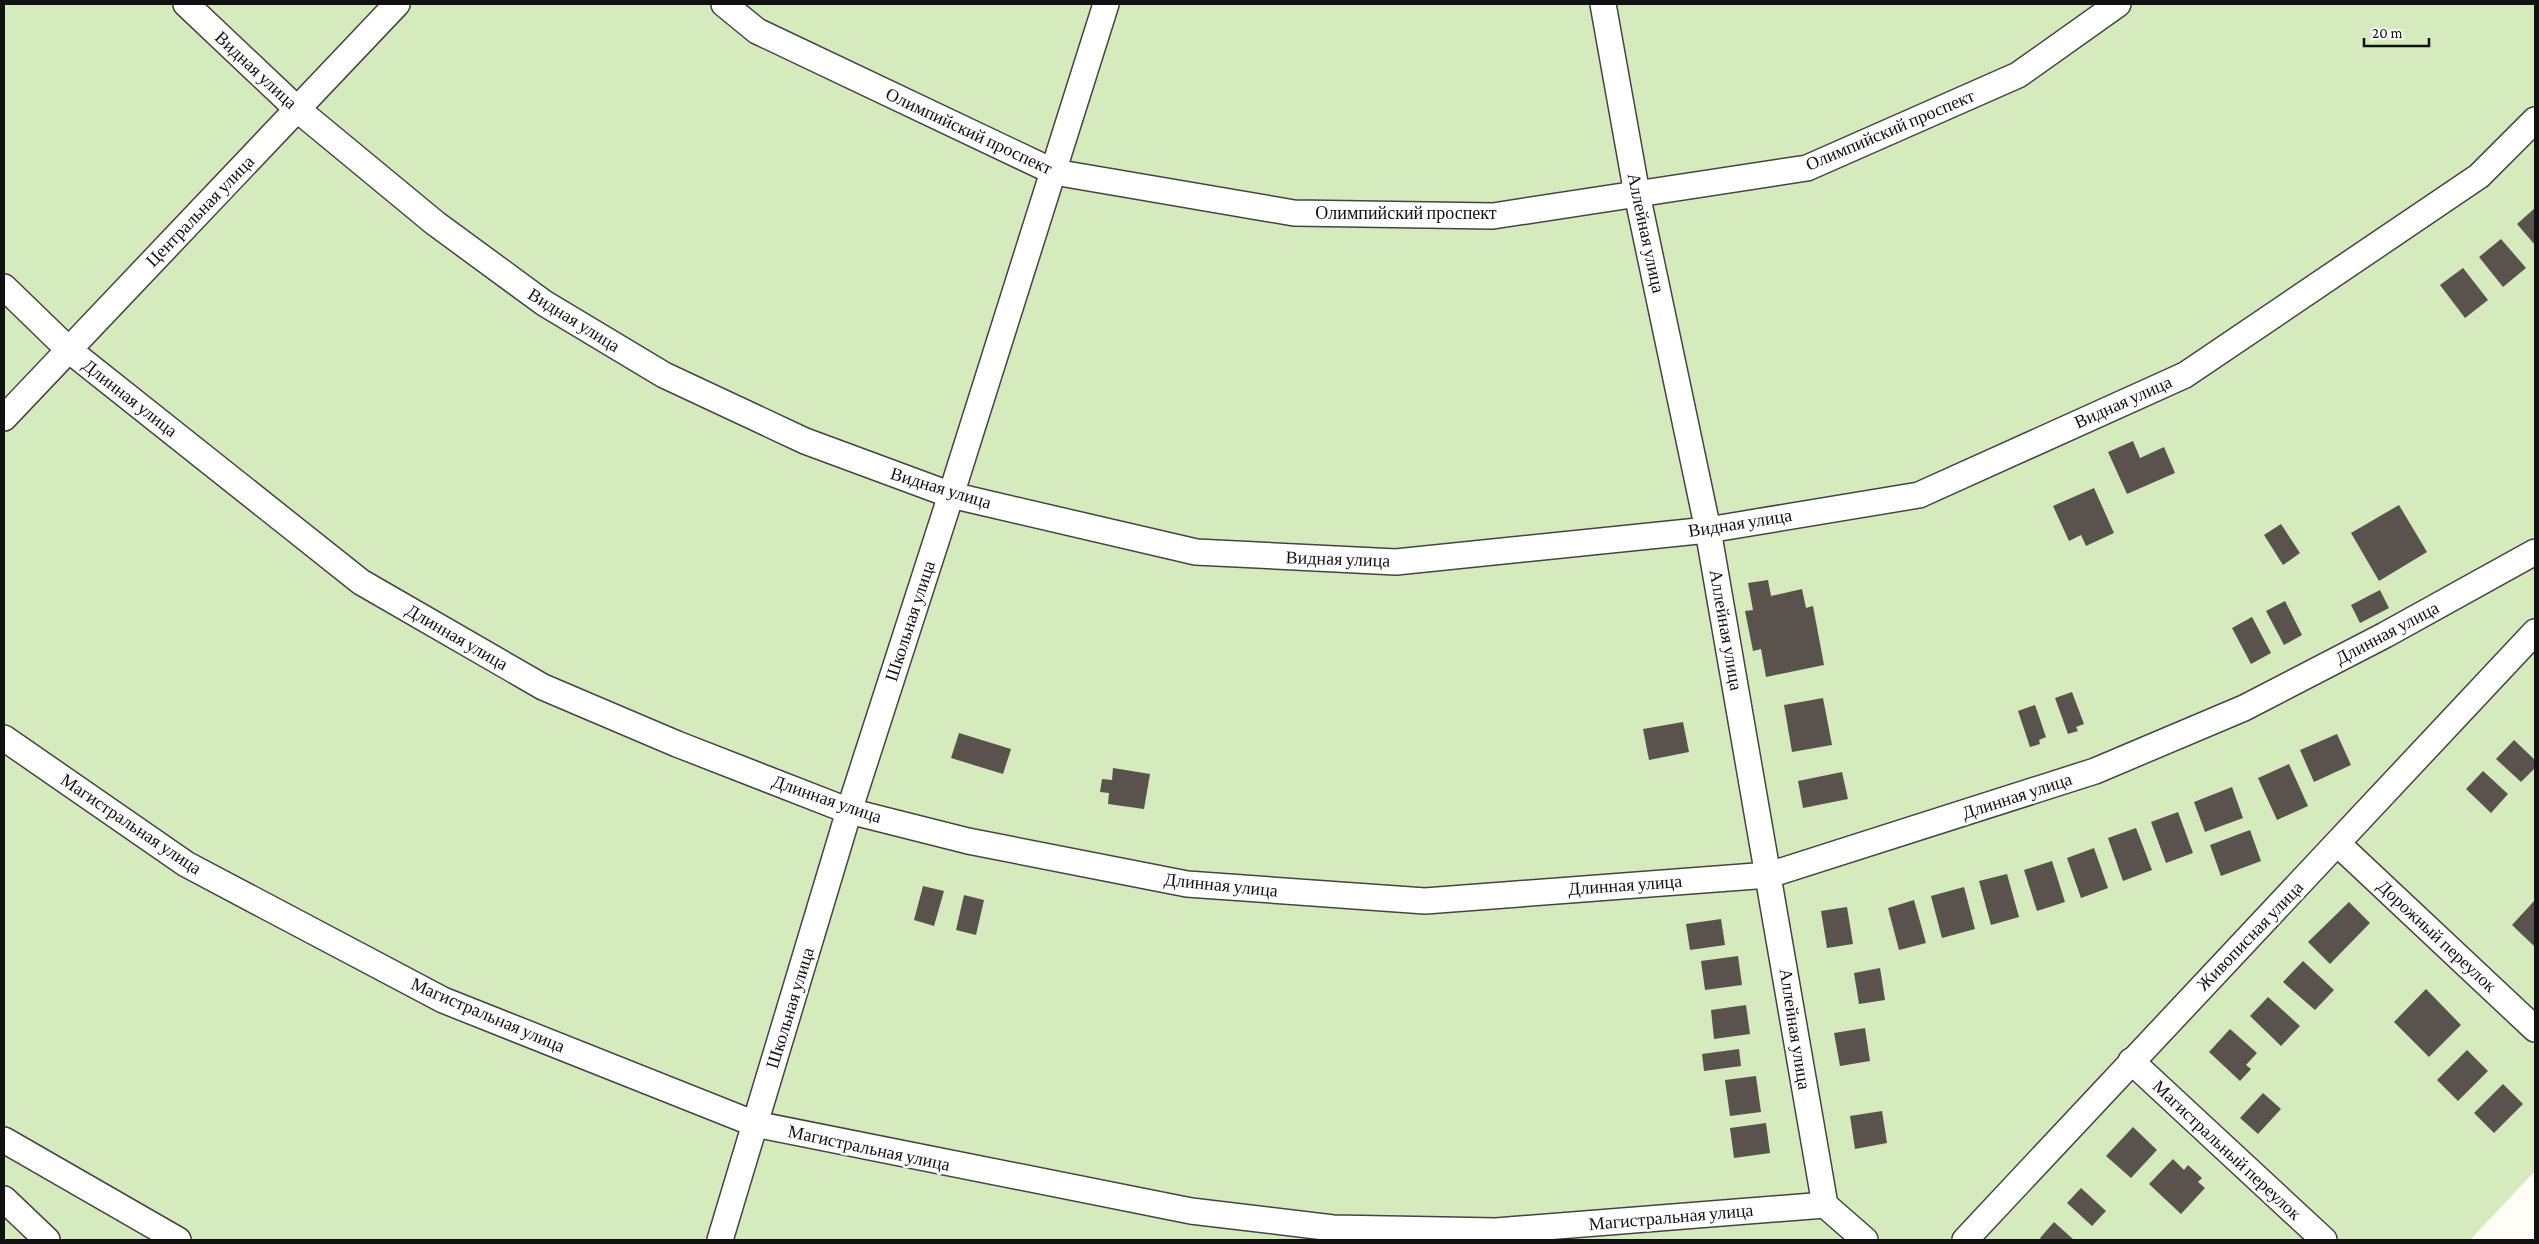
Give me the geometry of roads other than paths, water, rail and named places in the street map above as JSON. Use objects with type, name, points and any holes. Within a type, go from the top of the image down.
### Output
[{"type":"street","name":"Видная улица","points":[[186,4],[297,109],[435,223],[536,297],[664,375],[805,441],[951,495],[1196,552],[1396,562],[1708,530],[1919,495],[2184,375],[2479,176],[2535,120]]},
{"type":"street","name":"Центральная улица","points":[[4,418],[397,4]]},
{"type":"street","name":"Олимпийский проспект","points":[[724,4],[757,31],[1054,172],[1294,213],[1493,216],[1807,168],[2018,75],[2118,4]]},
{"type":"street","name":"Школьная улица","points":[[720,1240],[848,810],[951,495],[1106,4]]},
{"type":"street","name":"Аллейная улица","points":[[1603,4],[1637,194],[1708,530],[1769,874],[1824,1205]]},
{"type":"street","name":"Длинная улица","points":[[4,287],[69,350],[361,582],[543,687],[677,744],[848,810],[968,841],[1187,884],[1426,901],[1769,874],[2095,771],[2235,712],[2385,635],[2535,552]]},
{"type":"street","name":"Живописная улица","points":[[1965,1240],[2535,632]]},
{"type":"street","name":"Магистральная улица","points":[[4,738],[186,864],[443,1000],[755,1124],[1191,1211],[1333,1228],[1496,1231],[1824,1205]]},
{"type":"street","name":"Дорожный переулок","points":[[2338,844],[2535,1028]]},
{"type":"street","name":"Магистральный переулок","points":[[2131,1061],[2324,1240]]},
{"type":"street","points":[[4,1140],[178,1240]]},
{"type":"street","points":[[4,1199],[47,1240]]},
{"type":"street","points":[[1824,1205],[1866,1240]]}]
